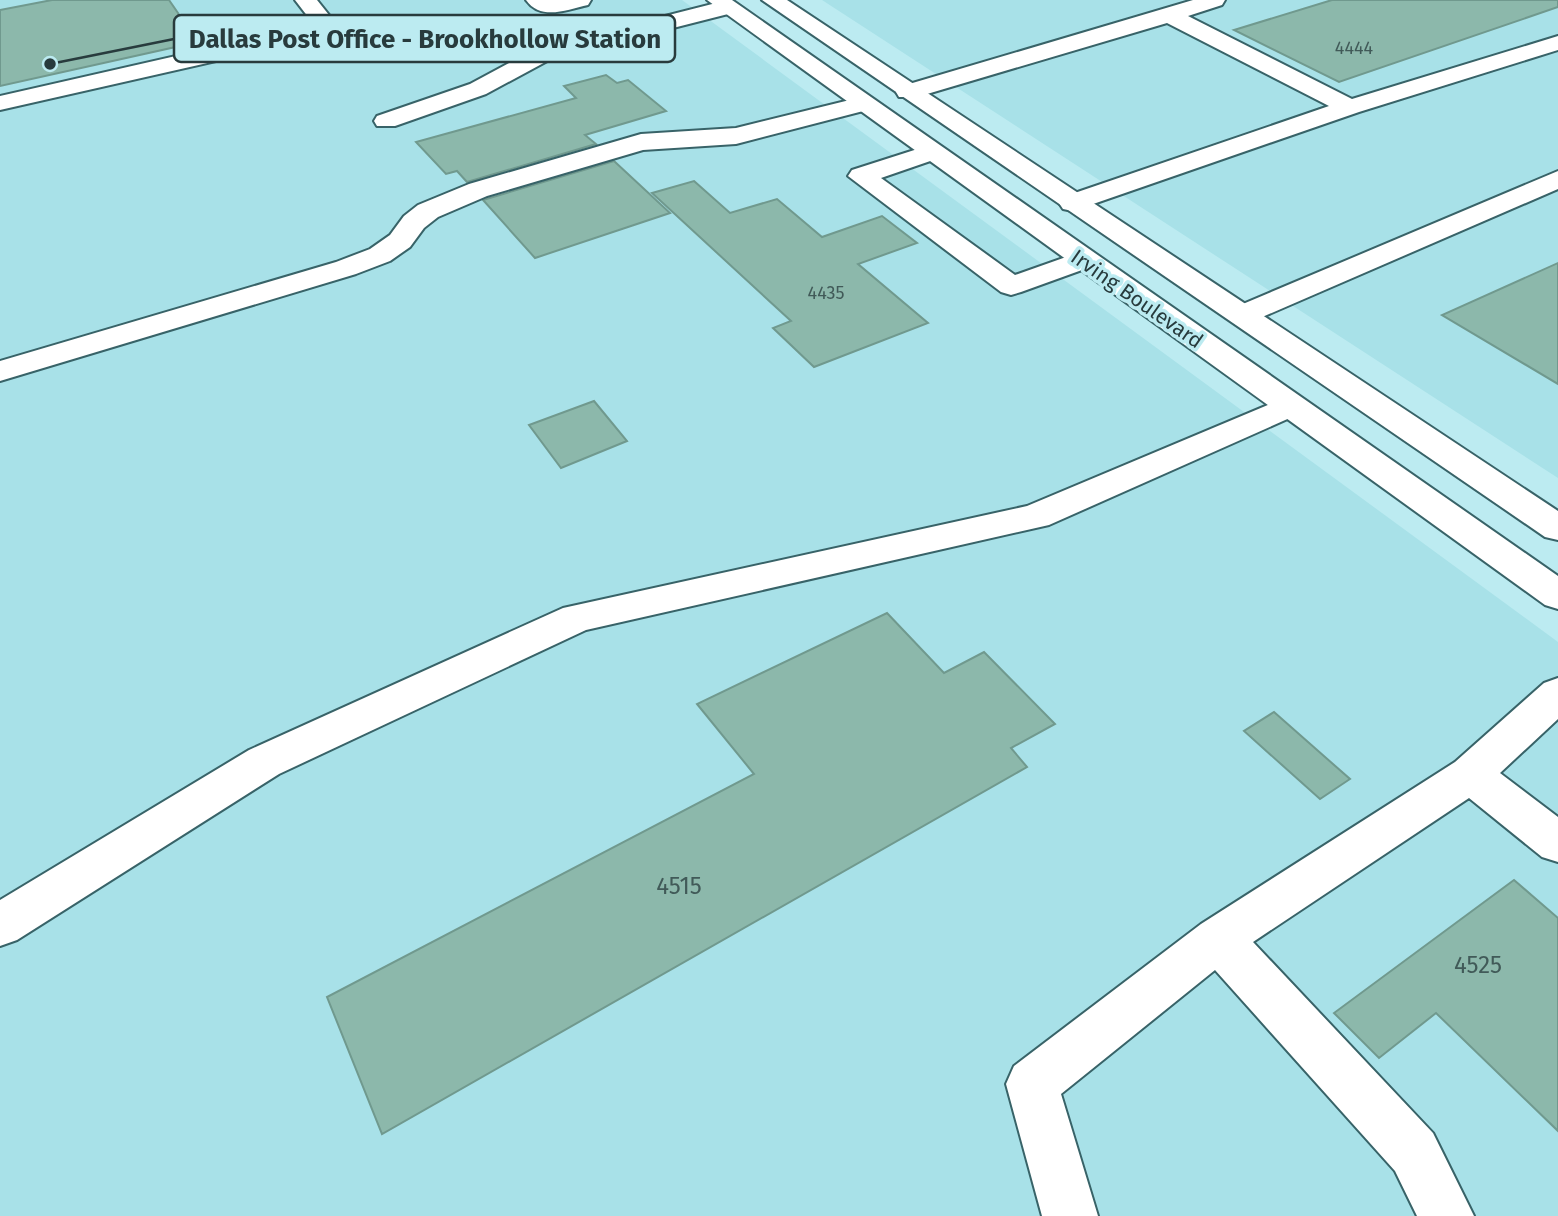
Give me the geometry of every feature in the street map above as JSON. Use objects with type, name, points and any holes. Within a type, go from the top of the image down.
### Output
[{"type":"main road","points":[[0,103],[274,41],[326,25],[306,0]]},
{"type":"main road","points":[[537,0],[545,7],[580,0]]},
{"type":"main road","points":[[386,121],[478,89],[542,54],[723,4],[757,0]]},
{"type":"main road","name":"Irving Boulevard","points":[[773,0],[1073,203],[1554,521]]},
{"type":"main road","points":[[0,370],[346,268],[380,254],[400,241],[414,222],[428,211],[478,190],[641,142],[736,136],[862,104],[1214,0]]},
{"type":"main road","name":"Irving Boulevard","points":[[723,4],[1558,595]]},
{"type":"main road","points":[[1169,15],[1350,107]]},
{"type":"main road","points":[[1073,203],[1350,107],[1558,43]]},
{"type":"main road","points":[[930,153],[861,176],[1011,286],[1083,260]]},
{"type":"main road","points":[[1192,337],[1558,179]]},
{"type":"main road","points":[[0,925],[264,762],[577,618],[1036,516],[1289,406],[1340,381]]},
{"type":"main road","points":[[1496,551],[1554,521]]},
{"type":"main road","points":[[1070,1216],[1032,1084],[1218,939],[1470,774],[1558,694]]},
{"type":"main road","points":[[1470,774],[1558,843]]},
{"type":"main road","points":[[1218,939],[1413,1152],[1446,1216]]},
{"type":"shaded area","points":[[0,0],[682,0],[1558,642],[1558,1216],[0,1216]]},
{"type":"shaded area","points":[[822,0],[1558,0],[1558,478]]},
{"type":"building","points":[[52,0],[169,0],[198,42],[0,86],[0,10]]},
{"type":"building","points":[[1332,0],[1558,0],[1558,7],[1339,82],[1234,30]]},
{"type":"building","points":[[606,75],[617,83],[628,80],[666,111],[585,135],[596,144],[467,182],[457,171],[446,174],[416,142],[576,98],[564,86]]},
{"type":"building","points":[[614,161],[670,213],[535,258],[483,200]]},
{"type":"building","points":[[694,181],[730,213],[777,199],[822,237],[882,216],[917,243],[858,264],[928,323],[814,367],[773,328],[791,321],[652,193]]},
{"type":"building","points":[[1558,263],[1558,384],[1442,315]]},
{"type":"building","points":[[594,401],[627,441],[561,468],[529,425]]},
{"type":"building","points":[[887,613],[944,673],[984,652],[1055,724],[1011,748],[1027,767],[382,1134],[327,997],[754,774],[697,704]]},
{"type":"building","points":[[1274,712],[1350,779],[1320,799],[1244,731]]},
{"type":"building","points":[[1514,880],[1558,918],[1558,1131],[1436,1013],[1379,1058],[1334,1013]]},
{"type":"place","name":"Dallas Post Office - Brookhollow Station","points":[[50,64]]}]
